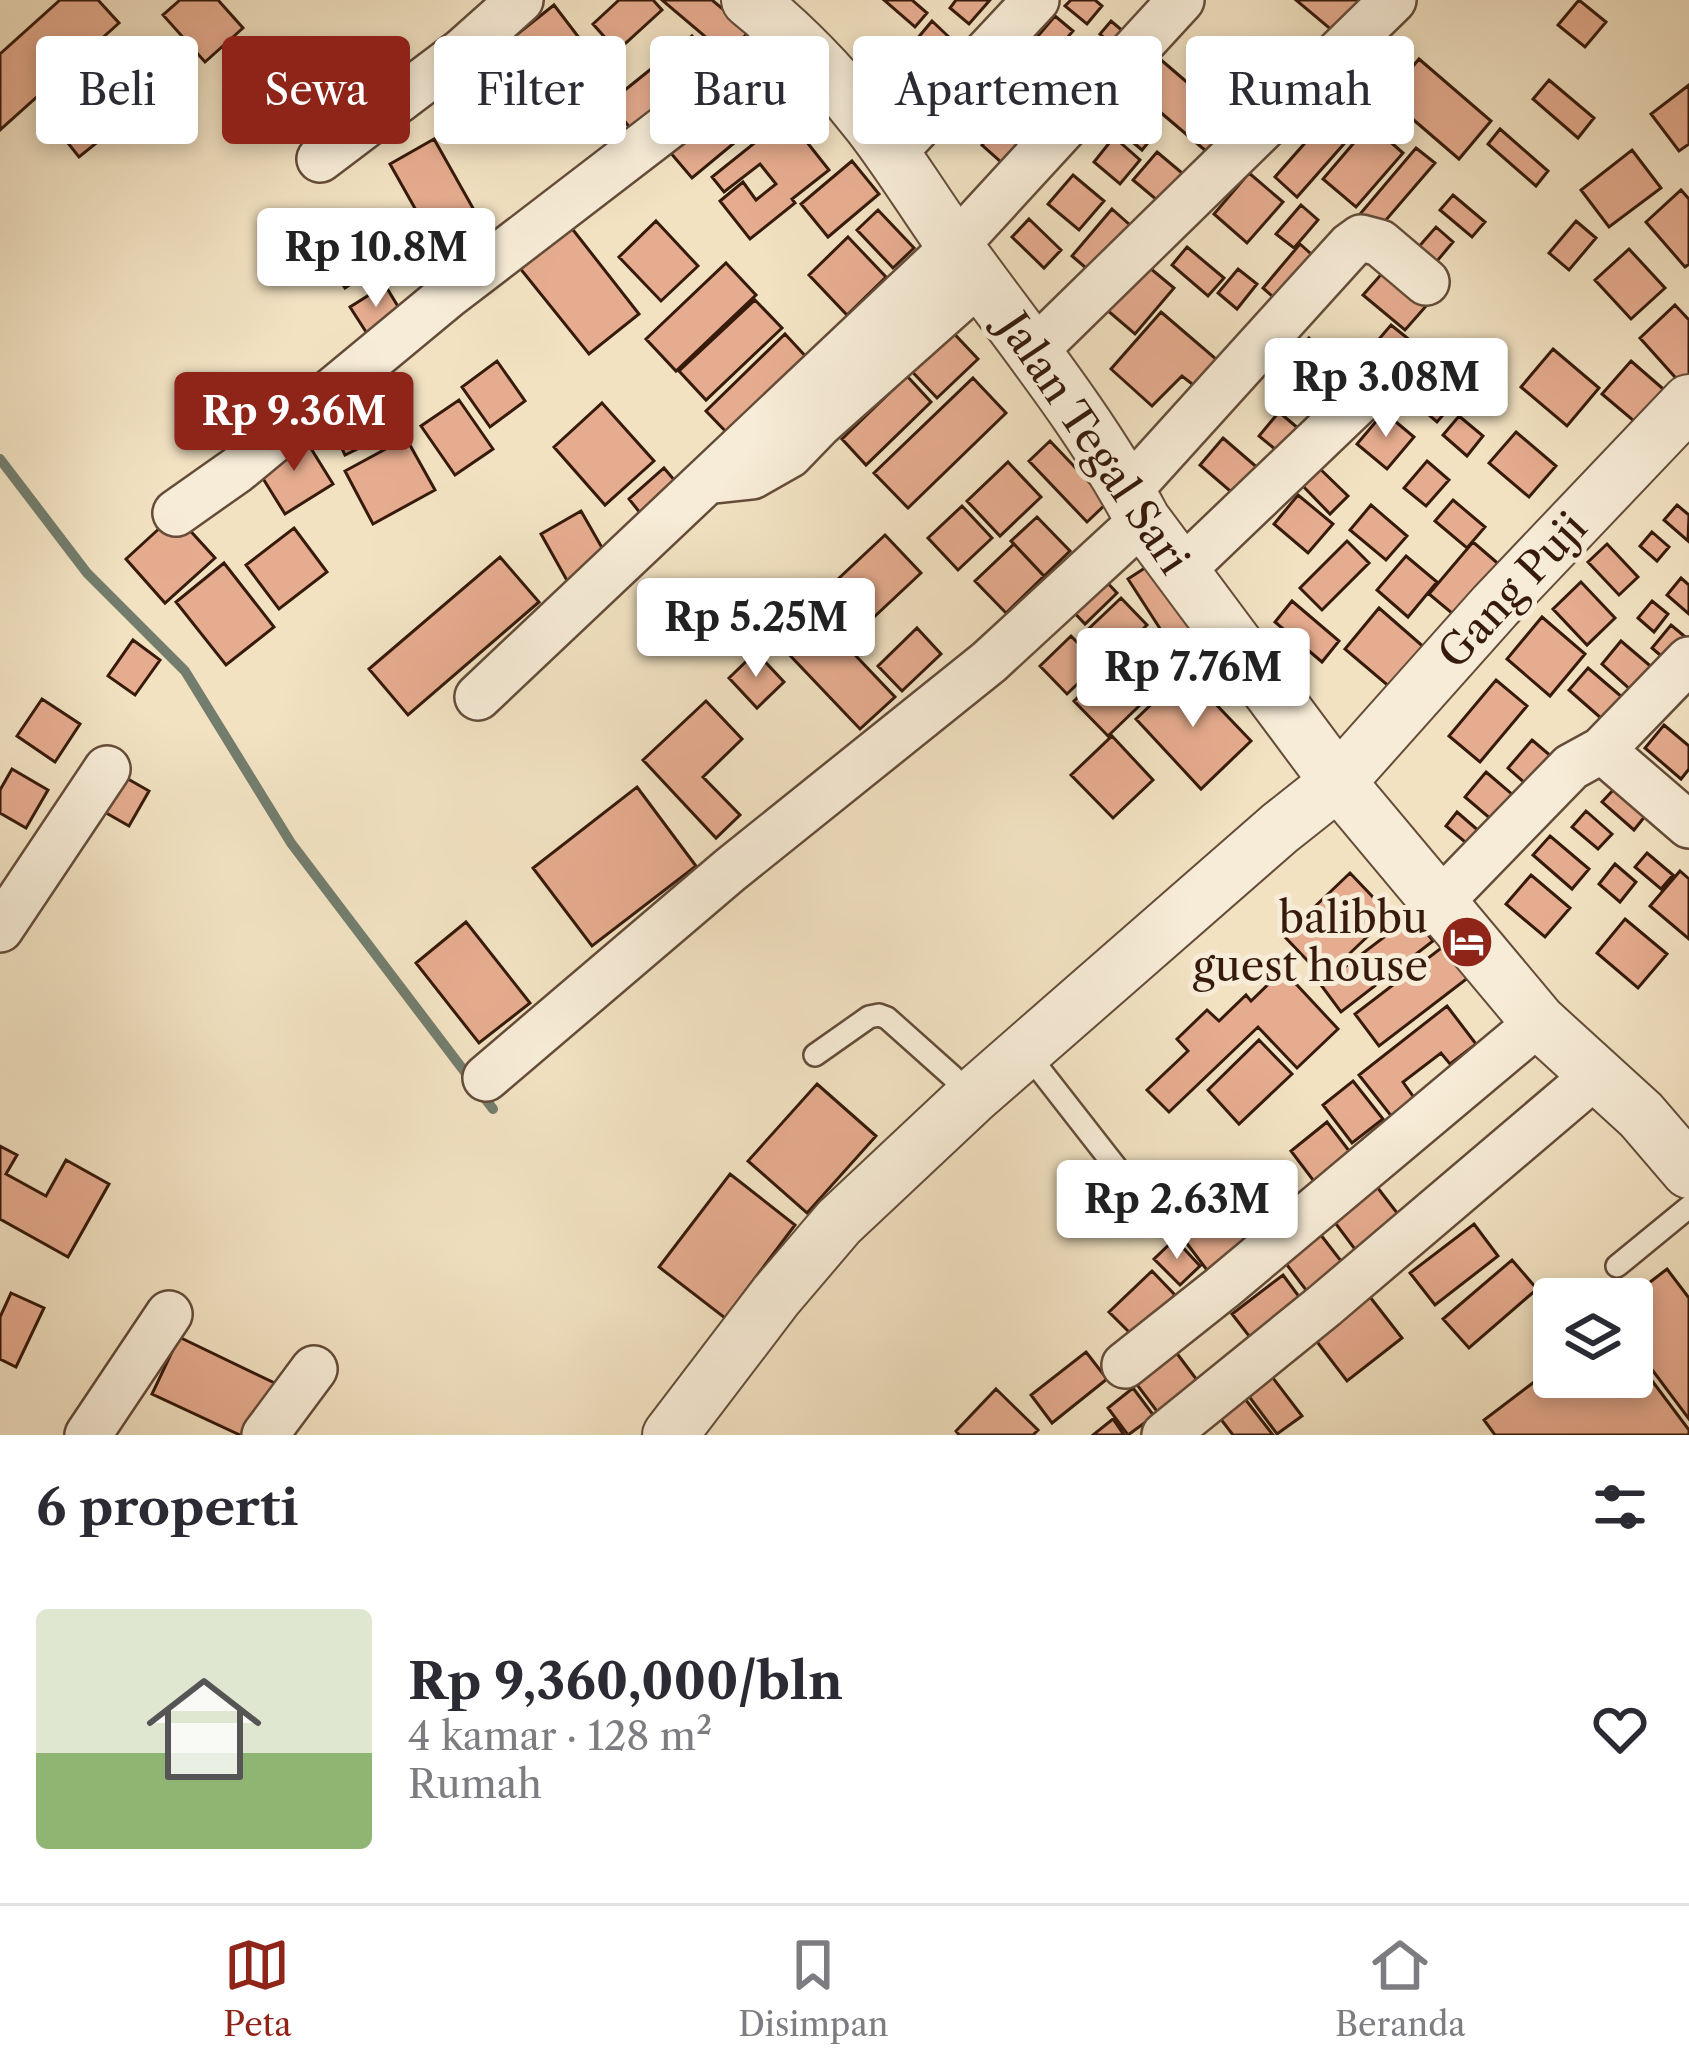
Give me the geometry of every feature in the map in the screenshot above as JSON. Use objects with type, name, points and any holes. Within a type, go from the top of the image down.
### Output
[{"type":"street","points":[[320,159],[463,51],[520,0]]},
{"type":"street","points":[[892,154],[1036,0]]},
{"type":"street","points":[[478,697],[710,481],[752,476],[789,455],[968,263],[1181,0]]},
{"type":"street","points":[[1034,351],[1393,0]]},
{"type":"street","points":[[176,513],[237,470],[447,296],[766,11]]},
{"type":"street","name":"Jalan Tegal Sari","points":[[766,11],[829,74],[892,154],[1034,351],[1181,571],[1338,782],[1539,1022],[1641,1114],[1689,1171]]},
{"type":"street","points":[[486,1078],[730,870],[989,662],[1136,505],[1350,246],[1361,238],[1380,243],[1426,282]]},
{"type":"street","points":[[1181,571],[1390,370]]},
{"type":"street","name":"Gang Puji","points":[[1338,782],[1495,606],[1689,402]]},
{"type":"street","points":[[1438,904],[1571,766],[1602,750],[1689,660]]},
{"type":"street","points":[[1602,750],[1689,825]]},
{"type":"street","points":[[0,929],[107,770]]},
{"type":"street","points":[[670,1435],[839,1222],[971,1098],[1338,782]]},
{"type":"street","points":[[1125,1365],[1539,1022]]},
{"type":"street","points":[[1165,1435],[1598,1073]]},
{"type":"street","points":[[88,1435],[170,1314]]},
{"type":"street","points":[[265,1435],[314,1369]]},
{"type":"lane","points":[[815,1055],[868,1017],[879,1015],[952,1076],[971,1098]]},
{"type":"lane","points":[[1025,1052],[1158,1221]]},
{"type":"lane","points":[[1617,1266],[1689,1208]]},
{"type":"building","points":[[60,0],[98,0],[119,23],[105,36],[36,36],[36,98],[0,130],[0,54]]},
{"type":"building","points":[[180,0],[218,0],[243,28],[234,36],[222,36],[222,47],[205,62],[198,54],[198,36],[182,36],[163,15]]},
{"type":"building","points":[[619,0],[653,0],[662,10],[626,43],[626,36],[604,36],[593,24]]},
{"type":"building","points":[[662,0],[712,0],[749,31],[745,36],[704,36]]},
{"type":"building","points":[[884,0],[912,0],[927,13],[915,27]]},
{"type":"building","points":[[956,0],[990,0],[969,24],[950,8]]},
{"type":"building","points":[[1071,0],[1095,0],[1102,6],[1087,24],[1065,6]]},
{"type":"building","points":[[1296,0],[1361,0],[1334,32]]},
{"type":"building","points":[[1579,0],[1606,22],[1585,47],[1558,25]]},
{"type":"building","points":[[554,5],[578,36],[515,36]]},
{"type":"building","points":[[1055,16],[1073,31],[1069,36],[1038,36]]},
{"type":"building","points":[[932,21],[948,36],[920,36]]},
{"type":"building","points":[[1111,21],[1129,36],[1102,36]]},
{"type":"building","points":[[1419,59],[1491,121],[1459,159],[1414,120],[1414,65]]},
{"type":"building","points":[[1162,61],[1186,81],[1186,134],[1162,114]]},
{"type":"building","points":[[650,70],[650,118],[633,132],[626,123],[626,89]]},
{"type":"building","points":[[1549,80],[1594,118],[1578,138],[1533,99]]},
{"type":"building","points":[[1689,85],[1689,144],[1679,151],[1651,114]]},
{"type":"building","points":[[1500,129],[1548,171],[1536,186],[1488,144]]},
{"type":"building","points":[[434,139],[483,226],[439,251],[390,164]]},
{"type":"building","points":[[69,144],[95,144],[79,157]]},
{"type":"building","points":[[677,144],[733,144],[692,178],[669,151]]},
{"type":"building","points":[[753,144],[808,144],[829,170],[750,239],[720,201],[743,182],[756,200],[776,184],[760,164],[724,192],[712,177]]},
{"type":"building","points":[[983,144],[1030,144],[1009,169]]},
{"type":"building","points":[[1108,144],[1122,144],[1140,160],[1120,184],[1094,162]]},
{"type":"building","points":[[1198,144],[1223,144],[1213,157]]},
{"type":"building","points":[[1304,144],[1344,144],[1297,197],[1275,177]]},
{"type":"building","points":[[1353,144],[1393,144],[1403,153],[1356,207],[1323,179]]},
{"type":"building","points":[[1416,148],[1435,163],[1373,235],[1355,220]]},
{"type":"building","points":[[1632,150],[1661,188],[1609,227],[1581,190]]},
{"type":"building","points":[[1157,152],[1188,178],[1164,206],[1133,180]]},
{"type":"building","points":[[852,161],[879,194],[828,237],[801,204]]},
{"type":"building","points":[[1249,173],[1283,202],[1247,243],[1214,214]]},
{"type":"building","points":[[1073,175],[1104,201],[1079,230],[1048,204]]},
{"type":"building","points":[[1681,190],[1689,199],[1689,264],[1685,267],[1646,222]]},
{"type":"building","points":[[1453,195],[1485,222],[1472,237],[1440,210]]},
{"type":"building","points":[[1301,205],[1318,220],[1294,248],[1276,234]]},
{"type":"building","points":[[1112,209],[1140,234],[1100,280],[1072,256]]},
{"type":"building","points":[[878,210],[914,248],[893,268],[857,230]]},
{"type":"building","points":[[337,213],[374,269],[345,288],[308,231]]},
{"type":"building","points":[[1029,219],[1061,250],[1044,268],[1012,237]]},
{"type":"building","points":[[656,221],[698,266],[661,301],[619,257]]},
{"type":"building","points":[[1576,221],[1596,238],[1569,270],[1549,253]]},
{"type":"building","points":[[570,226],[639,314],[589,354],[519,267]]},
{"type":"building","points":[[1436,227],[1453,242],[1427,273],[1409,258]]},
{"type":"building","points":[[848,237],[886,277],[847,315],[809,275]]},
{"type":"building","points":[[1300,244],[1328,269],[1288,310],[1263,288]]},
{"type":"building","points":[[1187,247],[1224,278],[1208,296],[1172,265]]},
{"type":"building","points":[[1629,249],[1665,288],[1631,319],[1595,280]]},
{"type":"building","points":[[1139,259],[1174,288],[1135,334],[1100,304]]},
{"type":"building","points":[[726,263],[756,295],[676,371],[646,339]]},
{"type":"building","points":[[1238,269],[1257,284],[1237,309],[1218,293]]},
{"type":"building","points":[[1385,270],[1427,305],[1405,330],[1363,295]]},
{"type":"building","points":[[385,285],[402,313],[368,335],[350,307]]},
{"type":"building","points":[[755,300],[782,328],[706,400],[679,371]]},
{"type":"building","points":[[1675,305],[1689,320],[1689,380],[1683,386],[1640,338]]},
{"type":"building","points":[[1161,312],[1230,371],[1206,395],[1182,376],[1152,406],[1111,369]]},
{"type":"building","points":[[944,323],[978,359],[937,398],[903,362]]},
{"type":"building","points":[[1391,325],[1416,345],[1399,365],[1374,345]]},
{"type":"building","points":[[785,334],[809,360],[730,436],[706,411]]},
{"type":"building","points":[[1309,338],[1327,356],[1295,388],[1278,370]]},
{"type":"building","points":[[1342,344],[1373,371],[1348,401],[1317,374]]},
{"type":"building","points":[[1553,349],[1599,388],[1567,426],[1521,387]]},
{"type":"building","points":[[497,361],[525,401],[490,427],[462,387]]},
{"type":"building","points":[[1631,361],[1669,394],[1641,427],[1602,394]]},
{"type":"building","points":[[1431,370],[1460,395],[1437,422],[1408,397]]},
{"type":"building","points":[[907,376],[931,402],[866,465],[842,439]]},
{"type":"building","points":[[973,378],[1006,413],[908,508],[874,473]]},
{"type":"building","points":[[372,390],[392,432],[345,455],[325,413]]},
{"type":"building","points":[[459,400],[493,449],[455,475],[421,426]]},
{"type":"building","points":[[602,403],[654,461],[605,505],[554,447]]},
{"type":"building","points":[[1279,412],[1306,435],[1286,458],[1259,436]]},
{"type":"building","points":[[1384,412],[1414,437],[1387,469],[1357,444]]},
{"type":"building","points":[[1459,416],[1483,436],[1467,456],[1443,435]]},
{"type":"building","points":[[1516,432],[1556,466],[1529,497],[1489,463]]},
{"type":"building","points":[[302,434],[333,484],[285,514],[254,464]]},
{"type":"building","points":[[406,438],[435,490],[373,524],[345,471]]},
{"type":"building","points":[[1223,438],[1267,476],[1244,503],[1200,465]]},
{"type":"building","points":[[1050,441],[1108,502],[1087,522],[1029,461]]},
{"type":"building","points":[[1427,461],[1449,480],[1426,506],[1404,488]]},
{"type":"building","points":[[1008,462],[1041,497],[1000,536],[967,501]]},
{"type":"building","points":[[1315,464],[1348,496],[1330,514],[1299,482]]},
{"type":"building","points":[[664,468],[681,488],[645,519],[629,499]]},
{"type":"building","points":[[1298,495],[1333,524],[1308,553],[1274,524]]},
{"type":"building","points":[[1453,500],[1485,527],[1467,548],[1435,521]]},
{"type":"building","points":[[1371,505],[1407,536],[1386,560],[1350,530]]},
{"type":"building","points":[[1677,505],[1689,515],[1688,541],[1664,520]]},
{"type":"building","points":[[962,506],[992,538],[958,570],[928,538]]},
{"type":"building","points":[[581,511],[609,560],[569,584],[541,534]]},
{"type":"building","points":[[175,514],[215,558],[165,603],[126,559]]},
{"type":"building","points":[[1037,517],[1070,551],[1044,576],[1011,541]]},
{"type":"building","points":[[294,528],[327,572],[279,609],[246,565]]},
{"type":"building","points":[[1652,532],[1669,547],[1657,561],[1640,546]]},
{"type":"building","points":[[885,535],[921,573],[873,618],[837,580]]},
{"type":"building","points":[[1347,541],[1369,563],[1322,610],[1300,588]]},
{"type":"building","points":[[1473,542],[1509,573],[1465,624],[1429,594]]},
{"type":"building","points":[[1014,544],[1044,576],[1006,613],[975,581]]},
{"type":"building","points":[[1607,544],[1638,577],[1619,595],[1588,562]]},
{"type":"building","points":[[1406,556],[1437,582],[1408,617],[1377,590]]},
{"type":"building","points":[[500,557],[539,602],[408,715],[369,669]]},
{"type":"building","points":[[1154,562],[1206,641],[1179,658],[1128,579]]},
{"type":"building","points":[[224,563],[274,627],[226,665],[176,602]]},
{"type":"building","points":[[1099,574],[1117,593],[1085,624],[1067,605]]},
{"type":"building","points":[[1681,578],[1689,585],[1689,614],[1667,595]]},
{"type":"building","points":[[1581,582],[1615,618],[1587,645],[1553,609]]},
{"type":"building","points":[[1121,598],[1147,625],[1108,663],[1081,636]]},
{"type":"building","points":[[1292,601],[1339,641],[1322,662],[1275,622]]},
{"type":"building","points":[[1652,601],[1668,614],[1654,632],[1638,618]]},
{"type":"building","points":[[1379,608],[1426,649],[1392,689],[1345,649]]},
{"type":"building","points":[[817,615],[895,697],[860,729],[783,648]]},
{"type":"building","points":[[1542,617],[1585,654],[1550,696],[1507,659]]},
{"type":"building","points":[[1671,625],[1689,640],[1675,668],[1652,648]]},
{"type":"building","points":[[917,628],[941,654],[902,691],[878,666]]},
{"type":"building","points":[[1071,636],[1098,664],[1067,694],[1040,666]]},
{"type":"building","points":[[133,640],[160,660],[135,695],[108,676]]},
{"type":"building","points":[[1621,641],[1661,675],[1641,699],[1602,664]]},
{"type":"building","points":[[1131,646],[1165,681],[1108,736],[1074,701]]},
{"type":"building","points":[[756,652],[784,682],[757,708],[729,678]]},
{"type":"building","points":[[1588,668],[1629,703],[1610,726],[1569,690]]},
{"type":"building","points":[[1185,672],[1251,741],[1201,789],[1136,719]]},
{"type":"building","points":[[1496,680],[1527,706],[1480,762],[1449,736]]},
{"type":"building","points":[[42,699],[80,724],[55,762],[17,736]]},
{"type":"building","points":[[706,701],[742,739],[703,777],[740,815],[716,838],[643,760]]},
{"type":"building","points":[[1664,725],[1689,746],[1689,769],[1681,779],[1645,748]]},
{"type":"building","points":[[1112,736],[1153,780],[1113,818],[1071,775]]},
{"type":"building","points":[[1532,740],[1559,763],[1535,792],[1508,768]]},
{"type":"building","points":[[12,769],[48,790],[26,828],[0,813],[0,790]]},
{"type":"building","points":[[114,771],[149,791],[129,826],[94,806]]},
{"type":"building","points":[[1486,772],[1527,807],[1506,832],[1465,797]]},
{"type":"building","points":[[637,787],[696,866],[592,946],[533,868]]},
{"type":"building","points":[[1615,788],[1646,815],[1634,830],[1602,802]]},
{"type":"building","points":[[1586,811],[1612,834],[1598,849],[1572,827]]},
{"type":"building","points":[[1457,812],[1488,839],[1477,852],[1446,826]]},
{"type":"building","points":[[1550,836],[1589,869],[1572,889],[1533,855]]},
{"type":"building","points":[[1647,853],[1673,875],[1661,889],[1635,867]]},
{"type":"building","points":[[1615,864],[1636,882],[1620,902],[1599,884]]},
{"type":"building","points":[[1680,871],[1689,879],[1689,939],[1650,906]]},
{"type":"building","points":[[1350,873],[1390,915],[1324,978],[1284,936]]},
{"type":"building","points":[[1531,875],[1570,908],[1545,937],[1506,904]]},
{"type":"building","points":[[1413,915],[1433,941],[1341,1012],[1321,985]]},
{"type":"building","points":[[1625,919],[1667,954],[1638,988],[1597,953]]},
{"type":"building","points":[[466,922],[530,1003],[479,1043],[416,963]]},
{"type":"building","points":[[1449,942],[1473,974],[1379,1046],[1355,1014]]},
{"type":"building","points":[[1283,970],[1338,1029],[1297,1068],[1258,1027],[1169,1112],[1147,1090],[1188,1051],[1177,1039],[1207,1010],[1219,1021],[1246,995],[1251,1001]]},
{"type":"building","points":[[1447,1006],[1476,1044],[1450,1064],[1441,1053],[1403,1082],[1415,1099],[1392,1117],[1359,1075]]},
{"type":"building","points":[[1259,1040],[1292,1074],[1239,1124],[1208,1090]]},
{"type":"building","points":[[1353,1081],[1383,1119],[1352,1143],[1323,1105]]},
{"type":"building","points":[[817,1084],[876,1136],[807,1213],[748,1161]]},
{"type":"building","points":[[1327,1122],[1353,1156],[1316,1184],[1291,1151]]},
{"type":"building","points":[[0,1146],[17,1155],[6,1174],[46,1196],[66,1160],[109,1184],[68,1257],[0,1219]]},
{"type":"building","points":[[1267,1163],[1293,1198],[1250,1231],[1224,1197]]},
{"type":"building","points":[[730,1174],[795,1225],[725,1318],[659,1267]]},
{"type":"building","points":[[1374,1183],[1401,1218],[1357,1252],[1330,1216]]},
{"type":"building","points":[[1223,1211],[1252,1249],[1213,1278],[1185,1241]]},
{"type":"building","points":[[1310,1221],[1348,1270],[1312,1298],[1275,1249]]},
{"type":"building","points":[[1474,1224],[1498,1256],[1435,1305],[1410,1273]]},
{"type":"building","points":[[1175,1239],[1200,1266],[1180,1285],[1154,1259]]},
{"type":"building","points":[[1512,1260],[1533,1284],[1533,1292],[1469,1348],[1443,1319]]},
{"type":"building","points":[[1667,1269],[1689,1298],[1689,1419],[1653,1371],[1653,1280]]},
{"type":"building","points":[[1152,1271],[1175,1295],[1133,1336],[1109,1312]]},
{"type":"building","points":[[1283,1275],[1306,1306],[1256,1345],[1232,1314]]},
{"type":"building","points":[[1363,1288],[1402,1338],[1347,1381],[1308,1330]]},
{"type":"building","points":[[11,1293],[44,1308],[16,1367],[0,1359],[0,1317]]},
{"type":"building","points":[[179,1337],[285,1388],[262,1435],[240,1435],[152,1394]]},
{"type":"building","points":[[1166,1339],[1203,1388],[1162,1418],[1126,1370]]},
{"type":"building","points":[[1086,1352],[1107,1379],[1052,1423],[1031,1395]]},
{"type":"building","points":[[1263,1365],[1302,1416],[1277,1434],[1239,1383]]},
{"type":"building","points":[[1653,1382],[1689,1435],[1495,1435],[1484,1420],[1533,1383],[1533,1398],[1653,1398]]},
{"type":"building","points":[[1235,1386],[1273,1435],[1233,1435],[1210,1405]]},
{"type":"building","points":[[1133,1388],[1154,1416],[1128,1435],[1108,1408]]},
{"type":"building","points":[[996,1389],[1038,1430],[1033,1435],[959,1435],[956,1431]]},
{"type":"building","points":[[1113,1419],[1124,1435],[1093,1435]]},
{"type":"waterway","points":[[0,459],[87,573],[185,671],[291,843],[493,1109]]},
{"type":"place","name":"balibbu guest house","points":[[1467,942]]}]
